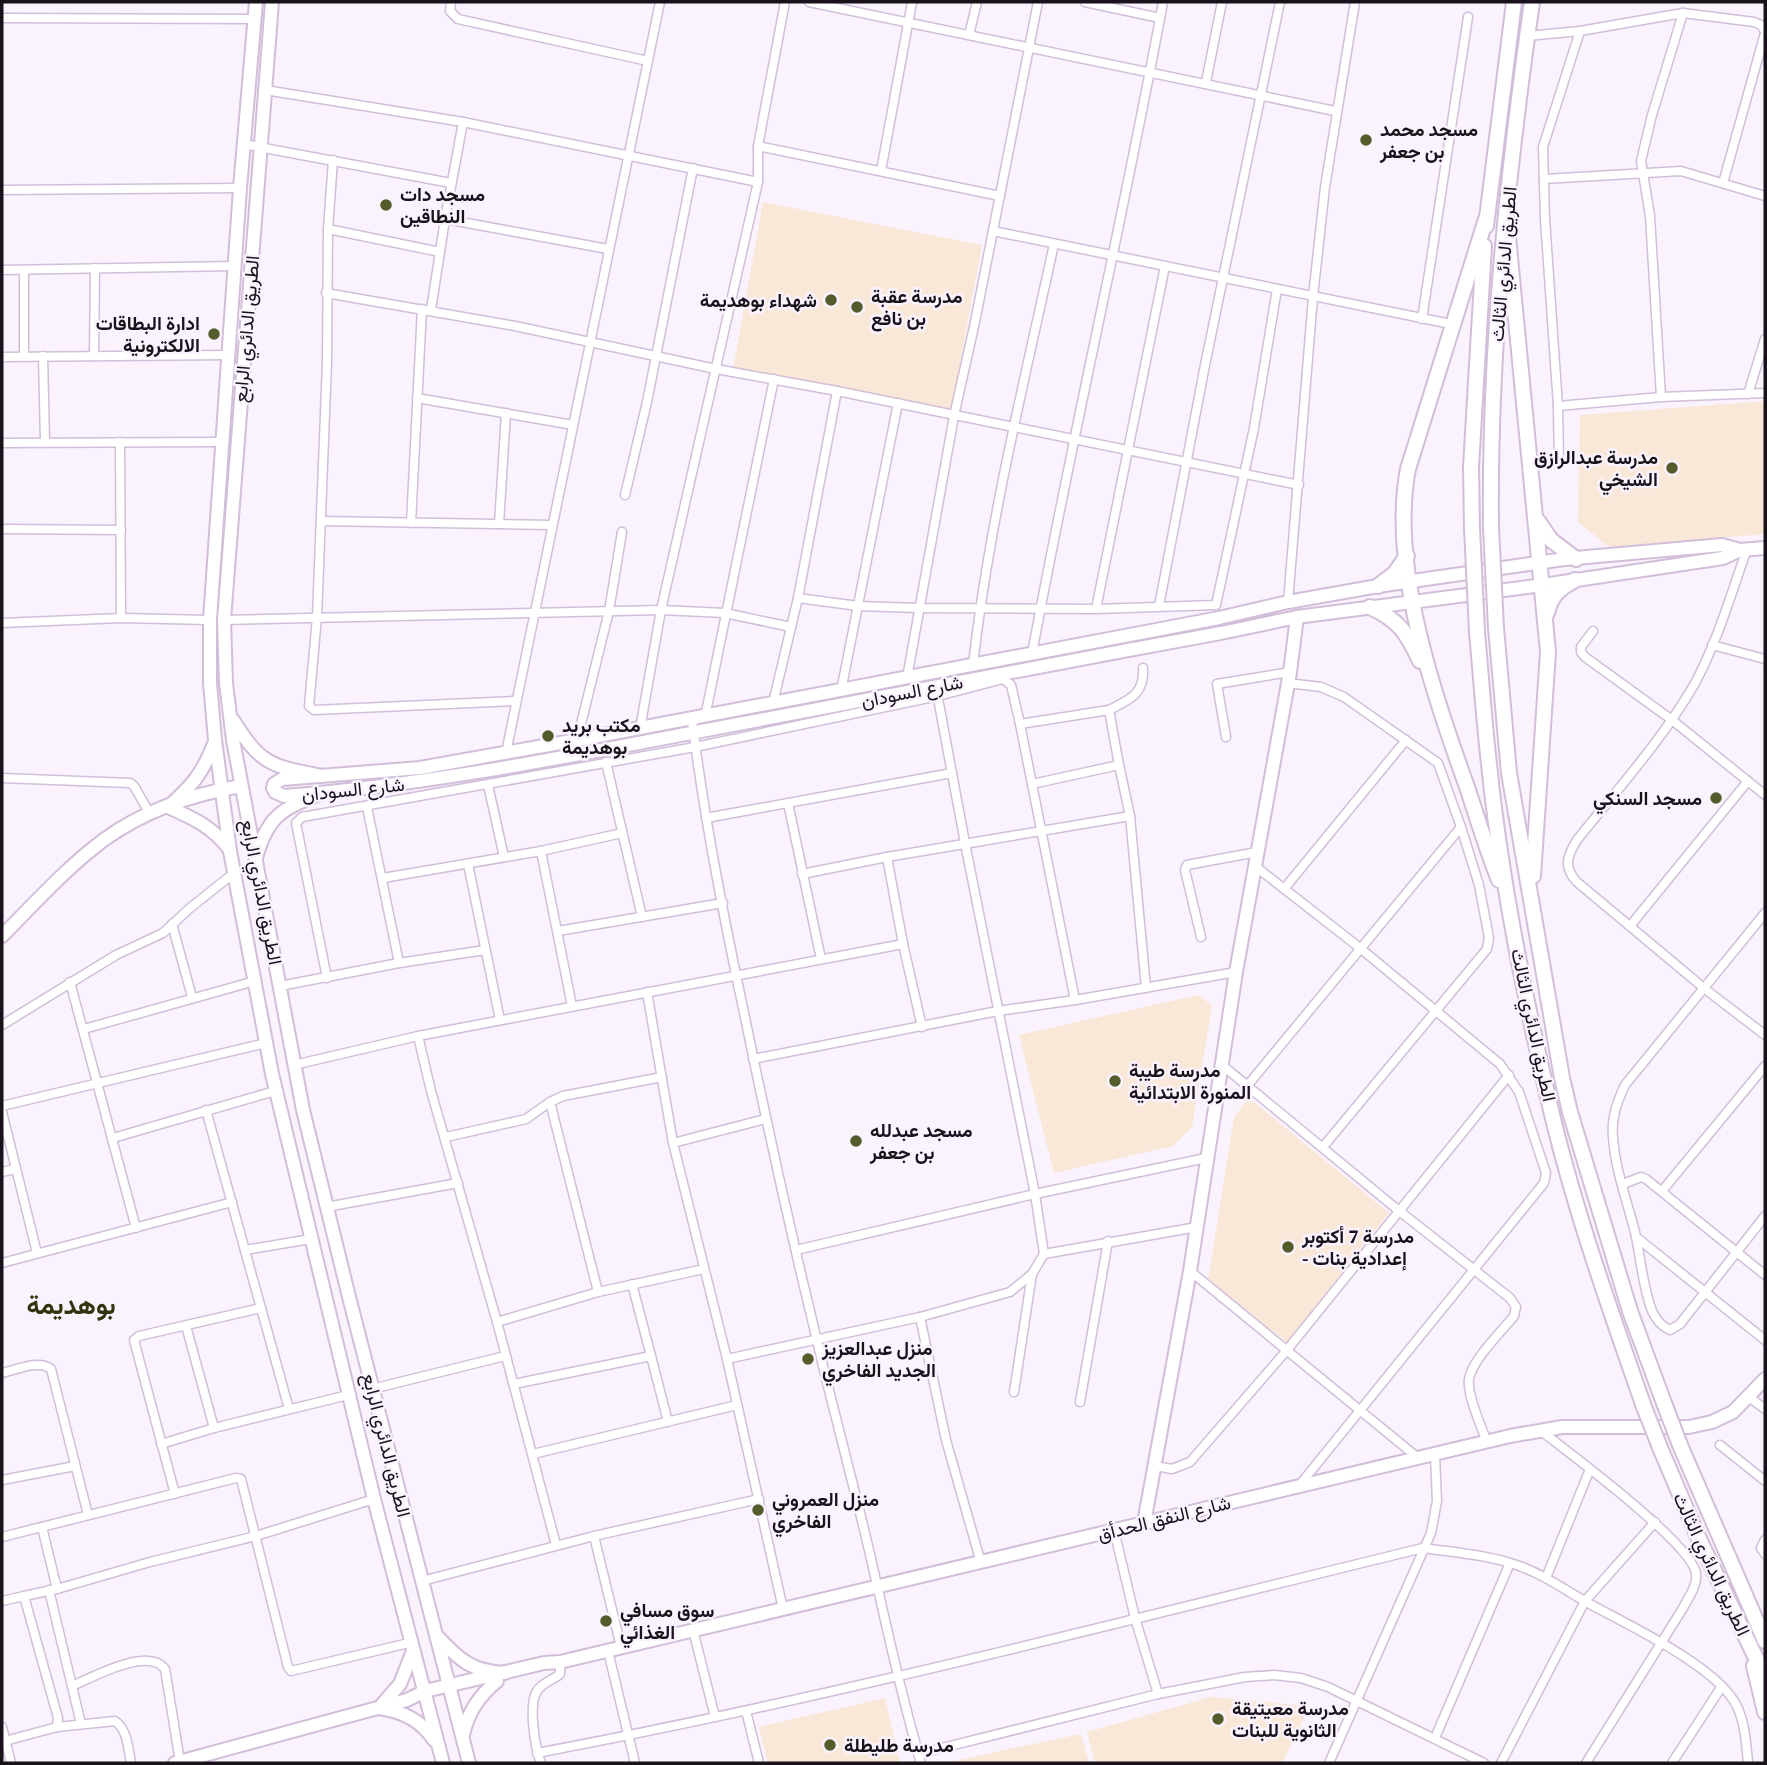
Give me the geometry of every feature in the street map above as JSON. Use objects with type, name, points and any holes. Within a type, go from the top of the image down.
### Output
[{"type":"highway","name":"الطريق الدائري الثالث","points":[[1514,2],[1486,219],[1471,467],[1477,632],[1489,766],[1508,900],[1547,1094],[1563,1158],[1618,1332],[1661,1450],[1765,1677]]},
{"type":"highway","name":"الطريق الدائري الثالث","points":[[1532,2],[1500,262],[1491,424],[1491,528],[1496,628],[1509,773],[1544,981],[1570,1112],[1630,1311],[1680,1445],[1765,1640]]},
{"type":"highway","points":[[1506,216],[1548,652],[1531,898]]},
{"type":"highway","points":[[1486,219],[1451,324],[1406,479],[1403,523],[1413,602],[1432,685],[1508,900]]},
{"type":"highway","points":[[1536,518],[1551,540],[1576,559]]},
{"type":"highway","points":[[1378,586],[1394,574],[1407,556]]},
{"type":"highway","points":[[1546,621],[1552,597],[1575,580]]},
{"type":"highway","points":[[1370,607],[1394,620],[1409,637],[1432,685]]},
{"type":"highway","points":[[1750,1648],[1765,1712]]},
{"type":"main road","name":"الطريق الدائري الرابع","points":[[256,2],[243,144],[210,620],[210,683],[215,740],[230,851],[275,1091],[374,1499],[442,1757]]},
{"type":"main road","name":"الطريق الدائري الرابع","points":[[272,2],[224,620],[225,673],[241,786],[294,1065],[326,1207],[469,1763]]},
{"type":"main road","name":"شارع السودان","points":[[1743,550],[1722,545],[1576,559],[1378,586],[773,703],[697,723],[475,773],[366,789],[284,796],[273,788],[274,784],[282,779],[420,768],[640,729],[697,723],[937,691],[1297,617],[1723,558],[1743,550]]},
{"type":"main road","points":[[1743,550],[1765,548]]},
{"type":"main road","points":[[1144,1523],[1198,1227],[1206,1157],[1236,972],[1289,677],[1297,617]]},
{"type":"main road","points":[[1133,635],[1136,649]]},
{"type":"main road","points":[[230,715],[246,741],[270,764],[322,776]]},
{"type":"main road","points":[[168,807],[197,780],[215,740]]},
{"type":"main road","points":[[2,936],[92,850],[120,830],[168,807],[222,789],[241,786]]},
{"type":"main road","points":[[256,859],[262,837],[276,815],[323,793]]},
{"type":"main road","points":[[168,807],[201,821],[222,839],[230,851]]},
{"type":"main road","points":[[326,1303],[349,1297]]},
{"type":"main road","name":"شارع النفق الحدأق","points":[[178,1763],[425,1695],[1417,1457],[1540,1430],[1580,1426],[1689,1427],[1726,1417],[1765,1379]]},
{"type":"main road","points":[[435,1634],[464,1662],[501,1677],[486,1690],[471,1710],[462,1738]]},
{"type":"main road","points":[[379,1708],[400,1684],[411,1660],[413,1645]]},
{"type":"main road","points":[[379,1708],[394,1710],[414,1720],[429,1733],[442,1757]]},
{"type":"street","points":[[450,2],[450,11],[458,19],[648,61]]},
{"type":"street","points":[[506,752],[660,2]]},
{"type":"street","points":[[640,729],[661,610],[758,182],[758,146],[785,2]]},
{"type":"street","points":[[809,2],[847,6],[908,22],[1335,111]]},
{"type":"street","points":[[881,172],[912,2]]},
{"type":"street","points":[[970,35],[977,2]]},
{"type":"street","points":[[906,678],[954,416],[1038,2]]},
{"type":"street","points":[[1084,2],[1160,18]]},
{"type":"street","points":[[1032,654],[1090,354],[1113,255],[1163,2]]},
{"type":"street","points":[[1206,82],[1222,2]]},
{"type":"street","points":[[1159,606],[1280,2]]},
{"type":"street","points":[[1288,602],[1312,297],[1335,111],[1355,2]]},
{"type":"street","points":[[1527,36],[1580,31],[1683,13],[1761,25],[1765,32],[1723,183]]},
{"type":"street","points":[[1661,397],[1650,216],[1641,162],[1643,147],[1683,13]]},
{"type":"street","points":[[1422,318],[1468,17]]},
{"type":"street","points":[[2,18],[255,19]]},
{"type":"street","points":[[1559,465],[1543,148],[1580,31]]},
{"type":"street","points":[[265,90],[463,122],[758,182]]},
{"type":"street","points":[[411,523],[417,398],[427,309],[463,122]]},
{"type":"street","points":[[243,144],[451,183]]},
{"type":"street","points":[[758,146],[1000,196]]},
{"type":"street","points":[[333,160],[328,229],[327,362],[317,617],[308,703],[310,708],[516,701]]},
{"type":"street","points":[[625,495],[693,168]]},
{"type":"street","points":[[1544,179],[1681,172],[1765,196]]},
{"type":"street","points":[[2,190],[240,188]]},
{"type":"street","points":[[445,219],[608,249]]},
{"type":"street","points":[[328,229],[440,252]]},
{"type":"street","points":[[993,231],[1451,324]]},
{"type":"street","points":[[973,665],[980,607],[1014,428],[1054,244]]},
{"type":"street","points":[[2,270],[235,266]]},
{"type":"street","points":[[1096,608],[1166,266]]},
{"type":"street","points":[[94,356],[95,268]]},
{"type":"street","points":[[24,270],[24,356]]},
{"type":"street","points":[[797,598],[858,606],[918,608],[1216,605],[1245,474],[1277,289]]},
{"type":"street","points":[[327,293],[427,309],[1299,485]]},
{"type":"street","points":[[1748,394],[1765,339]]},
{"type":"street","points":[[2,357],[229,355]]},
{"type":"street","points":[[43,356],[45,442]]},
{"type":"street","points":[[774,379],[742,543],[697,723],[695,747],[706,818],[765,1119],[815,1340],[921,1763]]},
{"type":"street","points":[[773,703],[797,598],[837,391]]},
{"type":"street","points":[[1558,406],[1661,397],[1765,393]]},
{"type":"street","points":[[417,398],[573,425]]},
{"type":"street","points":[[841,691],[898,403]]},
{"type":"street","points":[[499,524],[506,413]]},
{"type":"street","points":[[120,442],[121,618]]},
{"type":"street","points":[[2,443],[222,442]]},
{"type":"street","points":[[321,521],[552,525]]},
{"type":"street","points":[[2,529],[121,530]]},
{"type":"street","points":[[577,740],[609,611],[622,532]]},
{"type":"street","points":[[1743,550],[1712,645],[1695,683],[1672,720],[1577,840],[1566,865],[1577,882],[1705,989],[1765,1035]]},
{"type":"street","points":[[224,620],[661,610],[725,613],[791,627]]},
{"type":"street","points":[[2,623],[121,618],[210,620]]},
{"type":"street","points":[[1593,631],[1581,647],[1585,657],[1672,720],[1765,795]]},
{"type":"street","points":[[1712,645],[1765,659]]},
{"type":"street","points":[[1020,724],[1109,710],[1135,697],[1140,690],[1143,668]]},
{"type":"street","points":[[1226,737],[1217,684],[1289,677],[1344,697],[1438,764],[1479,885],[1489,943],[1487,949],[1323,1147]]},
{"type":"street","points":[[327,978],[296,823],[302,817],[695,747],[937,691],[1003,679],[1011,685],[1020,724],[1075,1000]]},
{"type":"street","points":[[727,1359],[920,1317],[1010,1292],[1032,1274],[1044,1254],[1035,1194],[937,691]]},
{"type":"street","points":[[1109,710],[1130,816],[1146,988]]},
{"type":"street","points":[[1284,889],[1406,740]]},
{"type":"street","points":[[606,762],[642,917]]},
{"type":"street","points":[[1032,784],[1119,765]]},
{"type":"street","points":[[706,818],[952,773]]},
{"type":"street","points":[[2,778],[130,783],[150,814]]},
{"type":"street","points":[[1630,926],[1748,781]]},
{"type":"street","points":[[488,785],[504,857]]},
{"type":"street","points":[[788,803],[821,959]]},
{"type":"street","points":[[367,807],[400,963]]},
{"type":"street","points":[[802,874],[1130,816]]},
{"type":"street","points":[[1247,1086],[1461,827]]},
{"type":"street","points":[[383,878],[541,851],[622,833]]},
{"type":"street","points":[[541,851],[572,1006]]},
{"type":"street","points":[[1200,937],[1185,870],[1187,865],[1257,852]]},
{"type":"street","points":[[887,857],[922,1027]]},
{"type":"street","points":[[468,864],[500,1020]]},
{"type":"street","points":[[1255,866],[1437,1010],[1483,1048],[1510,1075],[1525,1109],[1546,1178],[1298,1487]]},
{"type":"street","points":[[2,1025],[138,943],[153,939],[234,873]]},
{"type":"street","points":[[558,931],[723,904]]},
{"type":"street","points":[[1765,913],[1625,1085],[1617,1101],[1613,1138],[1643,1280],[1653,1312],[1664,1327],[1670,1330],[1680,1324],[1765,1216]]},
{"type":"street","points":[[172,924],[192,997]]},
{"type":"street","points":[[294,1065],[418,1036],[903,944]]},
{"type":"street","points":[[279,986],[485,950]]},
{"type":"street","points":[[754,1059],[998,1011],[1236,972]]},
{"type":"street","points":[[84,1029],[255,981]]},
{"type":"street","points":[[70,982],[136,1228]]},
{"type":"street","points":[[647,992],[673,1143],[727,1359],[783,1609]]},
{"type":"street","points":[[418,1036],[556,1545]]},
{"type":"street","points":[[2,1106],[97,1081],[266,1043]]},
{"type":"street","points":[[1222,1065],[1510,1298],[1516,1307],[1514,1316],[1474,1365],[1469,1378],[1469,1389],[1487,1442]]},
{"type":"street","points":[[1662,1191],[1765,1066]]},
{"type":"street","points":[[1155,1466],[1172,1469],[1190,1462],[1287,1350],[1510,1075]]},
{"type":"street","points":[[446,1137],[526,1119],[563,1096],[662,1077]]},
{"type":"street","points":[[113,1138],[275,1091]]},
{"type":"street","points":[[550,1102],[598,1292]]},
{"type":"street","points":[[206,1110],[289,1409]]},
{"type":"street","points":[[2,1112],[37,1253]]},
{"type":"street","points":[[673,1143],[765,1119]]},
{"type":"street","points":[[796,1250],[1206,1157]]},
{"type":"street","points":[[2,1172],[15,1168]]},
{"type":"street","points":[[1623,1184],[1641,1177],[1765,1275]]},
{"type":"street","points":[[326,1207],[458,1183]]},
{"type":"street","points":[[2,1263],[232,1202]]},
{"type":"street","points":[[1044,1254],[1198,1227]]},
{"type":"street","points":[[1636,1237],[1765,1340]]},
{"type":"street","points":[[245,1250],[311,1239]]},
{"type":"street","points":[[1080,1402],[1108,1241]]},
{"type":"street","points":[[497,1321],[598,1292],[704,1269]]},
{"type":"street","points":[[1190,1271],[1417,1457]]},
{"type":"street","points":[[1014,1392],[1032,1274]]},
{"type":"street","points":[[632,1284],[668,1422]]},
{"type":"street","points":[[175,1494],[134,1340],[139,1336],[261,1308]]},
{"type":"street","points":[[920,1317],[946,1440],[981,1563]]},
{"type":"street","points":[[186,1326],[214,1428]]},
{"type":"street","points":[[372,1389],[505,1356]]},
{"type":"street","points":[[514,1384],[650,1356]]},
{"type":"street","points":[[2,1373],[39,1365],[48,1365],[51,1368],[88,1515]]},
{"type":"street","points":[[161,1444],[348,1395]]},
{"type":"street","points":[[1749,1397],[1765,1409]]},
{"type":"street","points":[[533,1454],[737,1405]]},
{"type":"street","points":[[1540,1430],[1654,1522],[1688,1557],[1697,1574],[1691,1594],[1586,1763]]},
{"type":"street","points":[[1720,1445],[1765,1481]]},
{"type":"street","points":[[1329,1763],[1431,1533],[1437,1501],[1435,1455]]},
{"type":"street","points":[[2,1480],[75,1466]]},
{"type":"street","points":[[1546,1578],[1590,1469]]},
{"type":"street","points":[[2,1537],[236,1478],[241,1479],[291,1671],[413,1645]]},
{"type":"street","points":[[2,1601],[256,1536],[374,1499]]},
{"type":"street","points":[[422,1581],[594,1535],[759,1499]]},
{"type":"street","points":[[1502,1763],[1585,1601],[1654,1522]]},
{"type":"street","points":[[42,1527],[81,1724]]},
{"type":"street","points":[[1114,1530],[1157,1694]]},
{"type":"street","points":[[594,1535],[635,1763]]},
{"type":"street","points":[[1765,1540],[1761,1548],[1765,1554]]},
{"type":"street","points":[[537,1753],[746,1711],[898,1676],[1423,1548],[1476,1555],[1510,1563],[1546,1578],[1660,1643],[1722,1686],[1735,1702],[1742,1720],[1748,1763]]},
{"type":"street","points":[[1435,1738],[1510,1563]]},
{"type":"street","points":[[24,1596],[58,1718],[57,1727]]},
{"type":"street","points":[[693,1630],[715,1717]]},
{"type":"street","points":[[72,1686],[134,1662],[150,1660],[160,1663],[165,1669],[178,1763]]},
{"type":"street","points":[[541,1763],[534,1740],[535,1698],[537,1691],[544,1684],[560,1674],[556,1663]]},
{"type":"street","points":[[918,1754],[1157,1694],[1245,1677],[1275,1675],[1301,1678],[1328,1687],[1484,1763]]},
{"type":"street","points":[[1672,1763],[1722,1686]]},
{"type":"street","points":[[746,1711],[759,1762],[749,1763]]},
{"type":"street","points":[[5,1741],[57,1727],[115,1721],[121,1726],[131,1763]]},
{"type":"street","points":[[2,1727],[11,1763]]},
{"type":"shaded area","name":"مدرسة عقبة بن نافع","points":[[763,202],[982,245],[951,412],[733,370]]},
{"type":"shaded area","name":"مدرسة عبدالرازق الشيخي","points":[[1765,401],[1765,534],[1609,547],[1578,522],[1580,415]]},
{"type":"shaded area","name":"مدرسة طيبة المنورة الابتدائية","points":[[1199,995],[1212,1006],[1192,1127],[1173,1146],[1054,1173],[1019,1035]]},
{"type":"shaded area","name":"مدرسة 7 أكتوبر - إعدادية بنات","points":[[1249,1098],[1389,1213],[1287,1342],[1208,1281],[1234,1117]]},
{"type":"shaded area","name":"مدرسة معيتيقة الثانوية للبنات","points":[[1211,1697],[1310,1706],[1282,1763],[1095,1763],[1087,1732]]},
{"type":"shaded area","name":"مدرسة طليطلة","points":[[885,1698],[900,1763],[768,1763],[759,1727]]},
{"type":"shaded area","points":[[1081,1734],[1089,1763],[944,1763]]},
{"type":"place","name":"مسجد محمد بن جعفر","points":[[1366,140]]},
{"type":"place","name":"مسجد دات النطاقين","points":[[386,205]]},
{"type":"place","name":"شهداء بوهديمة","points":[[831,300]]},
{"type":"place","name":"مدرسة عقبة بن نافع","points":[[857,307]]},
{"type":"place","name":"ادارة البطاقات الالكترونية","points":[[214,334]]},
{"type":"place","name":"مدرسة عبدالرازق الشيخي","points":[[1672,468]]},
{"type":"place","name":"مكتب بريد بوهديمة","points":[[548,736]]},
{"type":"place","name":"مسجد السنكي","points":[[1716,798]]},
{"type":"place","name":"مدرسة طيبة المنورة الابتدائية","points":[[1115,1081]]},
{"type":"place","name":"مسجد عبدلله بن جعفر","points":[[856,1141]]},
{"type":"place","name":"مدرسة 7 أكتوبر - إعدادية بنات","points":[[1288,1247]]},
{"type":"place","name":"منزل عبدالعزيز الجديد الفاخري","points":[[808,1359]]},
{"type":"place","name":"منزل العمروني الفاخري","points":[[758,1510]]},
{"type":"place","name":"سوق مسافي الغذائي","points":[[606,1621]]},
{"type":"place","name":"مدرسة معيتيقة الثانوية للبنات","points":[[1218,1719]]},
{"type":"place","name":"مدرسة طليطلة","points":[[830,1745]]},
{"type":"district","name":"بوهديمة","points":[[71,1305]]}]
